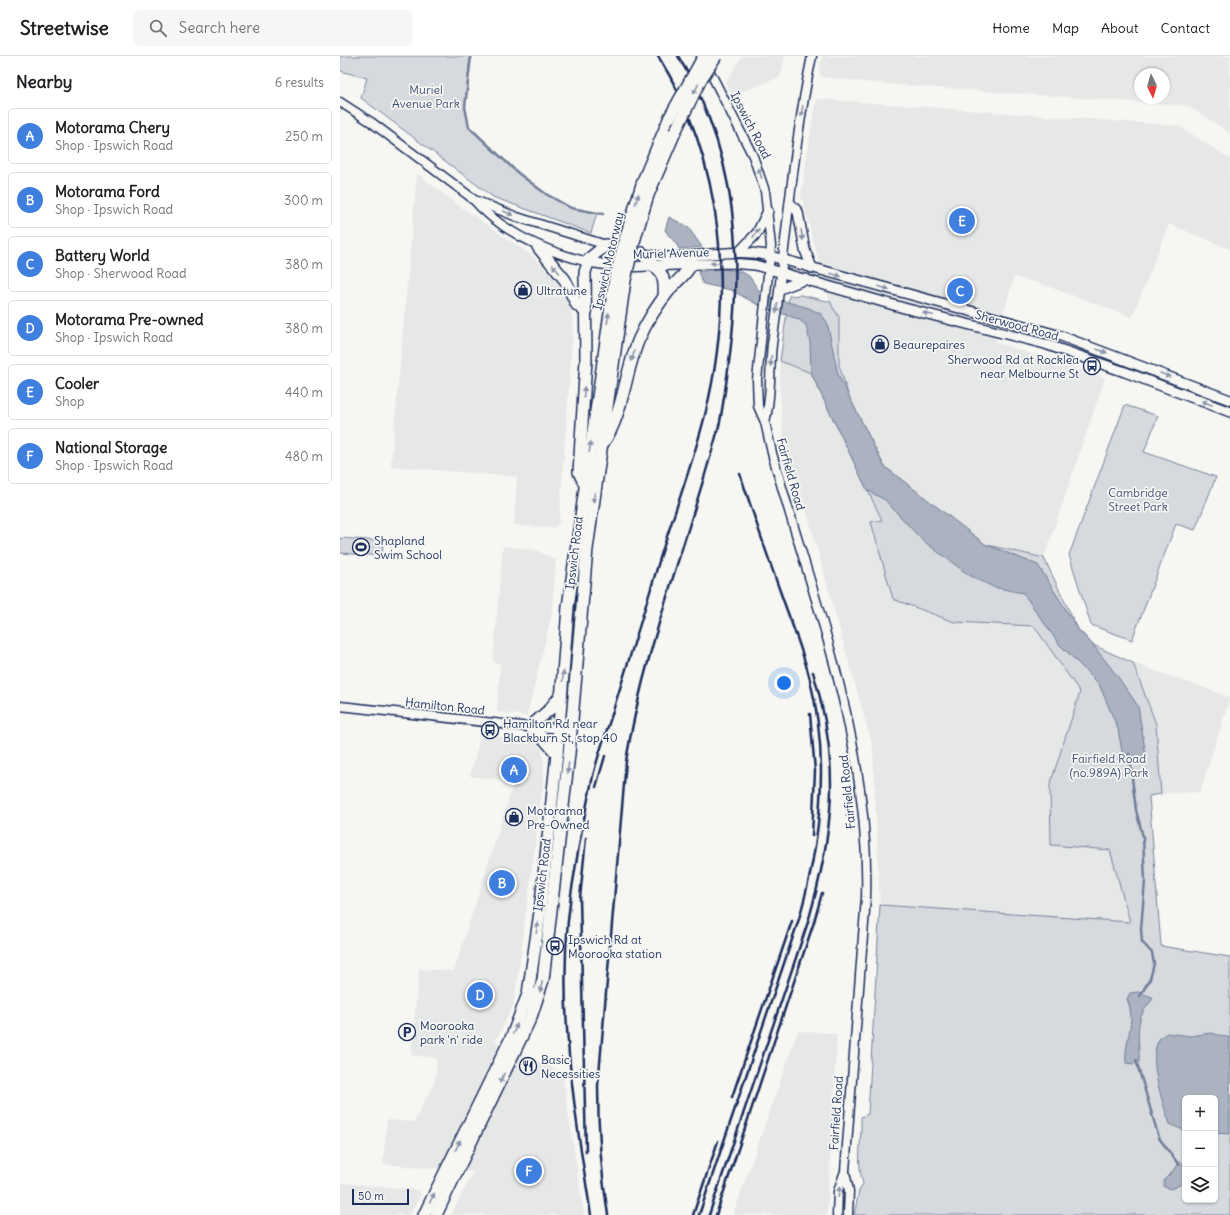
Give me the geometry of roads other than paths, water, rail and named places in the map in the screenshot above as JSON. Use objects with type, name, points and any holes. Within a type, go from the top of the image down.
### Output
[{"type":"highway","name":"Ipswich Motorway","points":[[585,486],[620,279],[643,181],[670,117],[704,56]]},
{"type":"highway","name":"Ipswich Motorway","points":[[630,237],[675,132],[701,79],[716,56]]},
{"type":"highway","points":[[585,486],[579,472],[586,360],[585,272],[588,262],[595,252],[606,245]]},
{"type":"highway","points":[[538,246],[565,280],[577,305],[586,312]]},
{"type":"highway","points":[[642,253],[657,267],[664,281],[664,297]]},
{"type":"highway","points":[[602,445],[612,431],[625,380],[639,339],[656,307],[676,282],[686,273],[691,265]]},
{"type":"highway","name":"Ipswich Motorway","points":[[602,445],[620,279]]},
{"type":"highway","name":"Ipswich Road","points":[[436,1215],[531,1017],[539,996],[545,968],[571,729],[587,549],[602,445]]},
{"type":"highway","name":"Ipswich Road","points":[[424,1215],[512,1036],[528,994],[540,912],[557,754],[568,607],[585,486]]},
{"type":"highway","points":[[557,754],[545,740],[530,727],[549,710],[561,695]]},
{"type":"main road","name":"Ipswich Road","points":[[704,56],[709,71],[757,163],[768,211],[770,256]]},
{"type":"main road","points":[[783,260],[802,105],[812,56]]},
{"type":"main road","name":"Muriel Avenue","points":[[340,102],[371,122],[472,198],[489,216],[515,234],[538,246],[588,262],[623,267],[740,263],[769,269]]},
{"type":"main road","name":"Muriel Avenue","points":[[472,198],[517,217],[606,245],[642,253],[673,256],[740,251],[770,256]]},
{"type":"main road","points":[[790,203],[798,212],[805,250],[812,268]]},
{"type":"main road","points":[[740,251],[757,233],[768,211]]},
{"type":"main road","name":"Sherwood Road","points":[[770,256],[1061,336],[1230,400]]},
{"type":"main road","name":"Fairfield Road","points":[[770,256],[757,380],[758,406],[765,422],[772,453],[843,697],[852,737],[860,788],[866,871],[866,897],[845,1171],[849,1191],[848,1215]]},
{"type":"main road","name":"Fairfield Road","points":[[765,422],[770,405],[770,374],[783,260]]},
{"type":"main road","name":"Sherwood Road","points":[[769,269],[904,308],[1045,344],[1125,372],[1230,412]]},
{"type":"main road","points":[[779,291],[806,279]]},
{"type":"main road","name":"Hamilton Road","points":[[340,706],[530,727],[571,729]]},
{"type":"main road","name":"Fairfield Road","points":[[837,1215],[838,1190],[845,1171]]},
{"type":"waterway","points":[[471,56],[465,107],[469,127],[518,173],[546,194],[571,208],[603,214]]},
{"type":"waterway","points":[[1129,754],[1136,810],[1143,837],[1145,881],[1141,929],[1142,942],[1152,953],[1154,964],[1150,979],[1140,996]]},
{"type":"waterway","points":[[1136,1060],[1159,1138],[1179,1165]]},
{"type":"railway","points":[[591,1215],[572,1086],[566,1000],[566,956],[569,913],[575,870],[595,766],[705,415],[714,369],[720,323],[721,276],[718,230],[710,184],[697,140],[680,97],[658,56]]},
{"type":"railway","points":[[608,1215],[600,1150],[598,1086],[626,761],[644,675],[720,422],[733,327],[735,280],[734,234],[729,189],[718,144],[701,100],[678,56]]},
{"type":"railway","points":[[699,1215],[799,919],[813,860],[820,800],[820,740],[810,680],[800,646],[740,474]]},
{"type":"railway","points":[[709,1215],[808,922],[824,858],[831,797],[831,767],[828,737],[822,705],[813,672]]},
{"type":"railway","points":[[810,714],[815,771],[812,836]]},
{"type":"railway","points":[[596,787],[605,756]]},
{"type":"railway","points":[[586,838],[580,898],[586,1152]]},
{"type":"railway","points":[[716,1215],[814,922],[822,893]]},
{"type":"railway","points":[[732,1097],[792,921]]},
{"type":"railway","points":[[693,1215],[718,1141]]},
{"type":"place","name":"Cooler","points":[[962,221]]},
{"type":"place","name":"Ultratune","points":[[523,290]]},
{"type":"place","name":"Battery World","points":[[960,291]]},
{"type":"place","name":"Beaurepaires","points":[[880,344]]},
{"type":"place","name":"Sherwood Rd at Rocklea near Melbourne St","points":[[1092,366]]},
{"type":"place","name":"Shapland Swim School","points":[[361,547]]},
{"type":"place","name":"Hamilton Rd near Blackburn St, stop 40","points":[[490,730]]},
{"type":"place","name":"Motorama Chery","points":[[514,770]]},
{"type":"place","name":"Motorama Pre-Owned","points":[[514,817]]},
{"type":"place","name":"Motorama Ford","points":[[502,883]]},
{"type":"place","name":"Ipswich Rd at Moorooka station","points":[[555,946]]},
{"type":"place","name":"Motorama Pre-owned","points":[[480,995]]},
{"type":"place","name":"Moorooka park 'n' ride","points":[[407,1032]]},
{"type":"place","name":"Basic Necessities","points":[[528,1066]]},
{"type":"place","name":"National Storage","points":[[529,1171]]},
{"type":"park label","name":"Muriel Avenue Park","points":[[426,96]]},
{"type":"park label","name":"Cambridge Street Park","points":[[1138,499]]},
{"type":"park label","name":"Fairfield Road (no.989A) Park","points":[[1109,765]]}]
